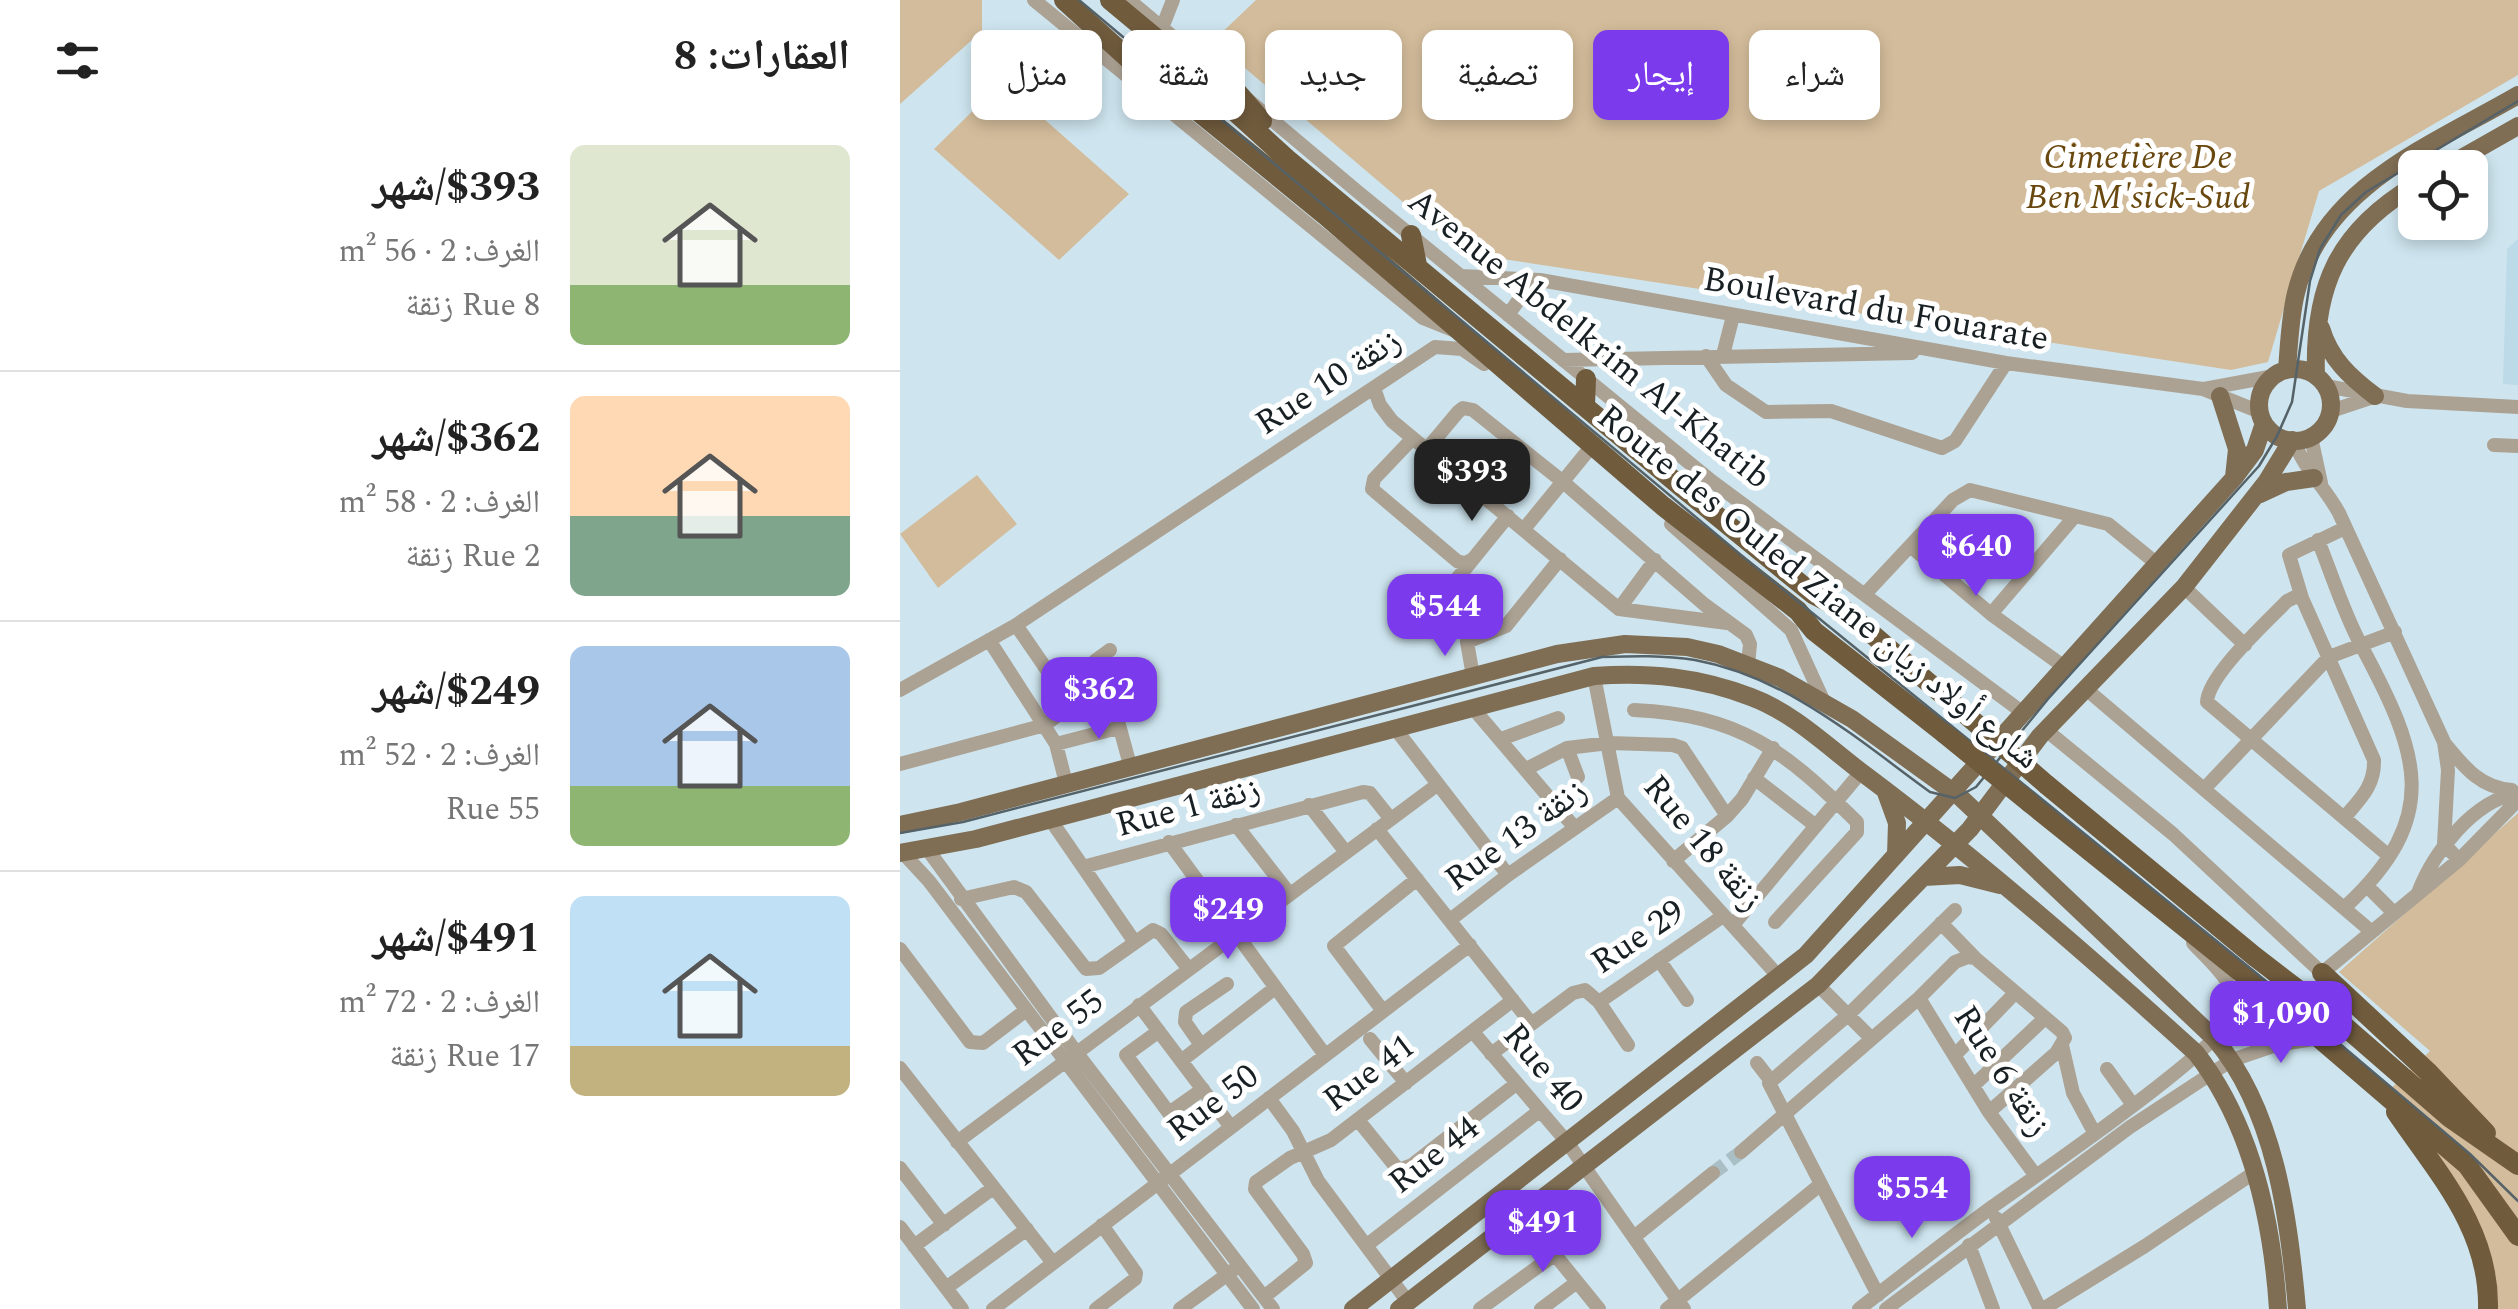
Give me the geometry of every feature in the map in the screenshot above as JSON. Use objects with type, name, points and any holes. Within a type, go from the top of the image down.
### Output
[{"type":"highway","name":"Route des Ouled Ziane شارع أولاد زيان","points":[[1064,0],[1164,91],[1194,108],[1277,176],[1663,506],[1798,611],[1814,631],[2378,1086],[2467,1165],[2518,1236]]},
{"type":"highway","name":"Route des Ouled Ziane شارع أولاد زيان","points":[[1110,0],[1193,69],[1312,180],[1585,406],[1813,594],[1844,610],[2047,786],[2335,1018],[2449,1117],[2513,1161]]},
{"type":"highway","points":[[1245,101],[1285,140],[1312,180]]},
{"type":"highway","points":[[1241,170],[1277,176]]},
{"type":"highway","points":[[1411,235],[1417,265]]},
{"type":"highway","points":[[1585,406],[1586,379]]},
{"type":"highway","points":[[2322,973],[2456,1100],[2513,1161]]},
{"type":"highway","points":[[2378,1086],[2448,1181],[2486,1268],[2488,1309]]},
{"type":"main road","points":[[1353,1309],[1780,978],[1851,908],[2255,450],[2264,388],[2280,373],[2296,293],[2311,253],[2340,209],[2370,181],[2518,95]]},
{"type":"main road","points":[[2476,150],[2518,126]]},
{"type":"main road","points":[[1404,1305],[1818,984],[1956,844],[2046,730],[2184,587],[2299,439],[2320,430],[2331,410],[2321,381],[2320,326],[2331,274],[2352,234],[2398,197]]},
{"type":"main road","points":[[2320,326],[2335,360],[2349,377],[2375,396]]},
{"type":"main road","points":[[2280,373],[2307,371],[2321,381]]},
{"type":"main road","points":[[2212,393],[2238,450],[2234,478]]},
{"type":"main road","points":[[2262,417],[2278,436],[2299,439]]},
{"type":"main road","points":[[2256,496],[2286,482],[2318,481]]},
{"type":"main road","points":[[900,825],[1557,654],[1625,644],[1687,648],[1748,665],[1852,718],[1952,790],[2214,1038],[2232,1060],[2257,1113],[2288,1241],[2297,1309]]},
{"type":"main road","points":[[902,853],[928,850],[1594,676],[1673,676],[1754,698],[1816,736],[1956,844],[2196,1053],[2212,1073],[2241,1130],[2266,1228],[2278,1309]]},
{"type":"main road","points":[[1885,789],[1897,824],[1896,855]]},
{"type":"main road","points":[[1996,795],[2001,818],[2037,871]]},
{"type":"main road","points":[[1924,876],[1960,875],[2010,888]]},
{"type":"street","points":[[1034,0],[1423,318],[1435,347]]},
{"type":"street","name":"Avenue Abdelkrim Al-Khatib","points":[[1129,0],[1164,30]]},
{"type":"street","points":[[1162,28],[1173,0]]},
{"type":"street","name":"Avenue Abdelkrim Al-Khatib","points":[[1245,99],[1709,478],[2022,712]]},
{"type":"street","name":"Boulevard du Fouarate","points":[[1462,276],[1540,280],[2006,363],[2212,393],[2262,417]]},
{"type":"street","points":[[1508,314],[1525,291],[1540,280]]},
{"type":"street","points":[[1723,356],[1733,316]]},
{"type":"street","points":[[1423,318],[1466,336]]},
{"type":"street","name":"Rue 10 زنقة","points":[[900,690],[1016,625],[1435,347],[1462,349],[1478,358],[1791,630],[1824,702]]},
{"type":"street","points":[[1563,360],[1944,352]]},
{"type":"street","points":[[1706,356],[1726,385],[1766,412],[1830,411],[1942,448],[1955,441],[2006,363]]},
{"type":"street","name":"Boulevard du Fouarate","points":[[2212,393],[2280,373]]},
{"type":"street","points":[[2321,381],[2375,396],[2518,406]]},
{"type":"street","points":[[1374,388],[1386,414],[1412,438],[1619,609],[1730,624]]},
{"type":"street","points":[[2331,410],[2375,396]]},
{"type":"street","points":[[1427,449],[1458,412],[1468,408],[1562,481],[1749,640],[1748,665]]},
{"type":"street","points":[[1412,438],[1374,480],[1374,493],[1457,561],[1469,561]]},
{"type":"street","points":[[2299,439],[2305,466],[2345,528],[2444,742],[2448,770],[2444,844],[2459,860]]},
{"type":"street","points":[[2494,445],[2518,446]]},
{"type":"street","points":[[1524,529],[1587,452]]},
{"type":"street","points":[[1866,593],[1962,493],[1970,490],[2108,524],[2156,563]]},
{"type":"street","points":[[1439,601],[1508,516]]},
{"type":"street","points":[[1992,614],[2074,516]]},
{"type":"street","points":[[2344,818],[2370,787],[2374,760],[2302,598],[2289,555],[2345,528]]},
{"type":"street","points":[[2318,540],[2412,758],[2408,820],[2367,886],[2344,907]]},
{"type":"street","points":[[1910,546],[2063,666]]},
{"type":"street","points":[[1473,676],[1466,642],[1506,626],[1560,559]]},
{"type":"street","points":[[1619,609],[1655,560]]},
{"type":"street","points":[[2184,587],[2245,645]]},
{"type":"street","points":[[2302,598],[2287,601],[2245,645],[2206,696],[2207,702],[2389,856]]},
{"type":"street","points":[[1016,625],[1071,705]]},
{"type":"street","points":[[2204,789],[2329,657],[2395,632]]},
{"type":"street","points":[[990,640],[1045,725],[1056,746],[1066,783]]},
{"type":"street","points":[[1110,650],[1092,664],[1104,692],[1112,699],[1130,766]]},
{"type":"street","name":"Rue 18 زنقة","points":[[1594,676],[1618,798],[1780,978]]},
{"type":"street","points":[[2086,689],[2372,932]]},
{"type":"street","points":[[900,764],[1045,725],[1071,705],[1104,692]]},
{"type":"street","points":[[1472,707],[1575,828]]},
{"type":"street","points":[[1634,710],[1709,719],[1747,732],[1773,748],[1857,822],[1858,830],[1776,922]]},
{"type":"street","points":[[1501,739],[1558,718]]},
{"type":"street","points":[[1394,727],[1508,875]]},
{"type":"street","points":[[1056,746],[1118,730]]},
{"type":"street","points":[[2046,730],[2173,834],[2322,973],[2459,860],[2515,803],[2518,793]]},
{"type":"street","points":[[2444,742],[2482,782],[2518,793]]},
{"type":"street","points":[[1526,769],[1567,748],[1609,743],[1673,744],[1682,748],[1727,816]]},
{"type":"street","points":[[1567,748],[1578,777]]},
{"type":"street","points":[[1673,860],[1727,816],[1773,748]]},
{"type":"street","name":"Rue 29","points":[[1491,1054],[1579,990],[1591,993],[1599,1002],[1728,920],[1861,772]]},
{"type":"street","points":[[1754,778],[1816,826]]},
{"type":"street","name":"Rue 55","points":[[957,1142],[1438,784]]},
{"type":"street","name":"Rue 1 زنقة","points":[[1083,866],[1367,792],[1390,818]]},
{"type":"street","points":[[2418,894],[2428,866],[2444,844],[2505,795],[2518,793]]},
{"type":"street","name":"Rue 13 زنقة","points":[[1450,920],[1618,798]]},
{"type":"street","name":"Rue 1 زنقة","points":[[1309,805],[1345,851]]},
{"type":"street","points":[[1050,818],[1134,941]]},
{"type":"street","points":[[1236,825],[1289,893]]},
{"type":"street","points":[[1376,829],[1531,1023]]},
{"type":"street","points":[[1170,842],[1326,1055]]},
{"type":"street","points":[[928,850],[935,876],[1025,1011],[1070,1057]]},
{"type":"street","points":[[902,853],[962,899],[1070,1057],[1163,1179],[1240,1266],[1264,1305]]},
{"type":"street","points":[[1383,1011],[1334,946],[1416,879]]},
{"type":"street","points":[[2367,886],[2394,913]]},
{"type":"street","points":[[962,899],[1014,887],[1026,892],[1086,969],[1099,968],[1148,931],[1157,931],[1188,968]]},
{"type":"street","points":[[1878,1295],[1770,1088],[1771,1081],[1848,1015],[1955,910]]},
{"type":"street","points":[[1859,1309],[2133,1105],[2214,1038],[2234,1014],[2232,992],[2222,975],[2165,913]]},
{"type":"street","points":[[1941,923],[2062,1038],[2073,1094],[2095,1134]]},
{"type":"street","name":"Rue 50","points":[[993,1309],[1470,945]]},
{"type":"street","points":[[900,950],[970,1042],[983,1043],[1025,1011]]},
{"type":"street","points":[[1741,1152],[1919,998],[1955,962],[1975,958]]},
{"type":"street","points":[[1660,960],[1687,1000]]},
{"type":"street","points":[[1201,1045],[1185,1022],[1186,1012],[1227,984]]},
{"type":"street","points":[[1818,984],[1872,1038]]},
{"type":"street","points":[[1181,1060],[1274,988]]},
{"type":"street","points":[[1955,1055],[2015,994]]},
{"type":"street","name":"Rue 6 زنقة","points":[[1919,998],[1989,1112],[2036,1176]]},
{"type":"street","name":"Rue 41","points":[[1264,1305],[1304,1266],[1303,1254],[1255,1189],[1256,1182],[1302,1152],[1331,1140],[1513,1000]]},
{"type":"street","points":[[1599,1002],[1628,1045]]},
{"type":"street","points":[[1139,1004],[1232,1126]]},
{"type":"street","points":[[1973,1086],[2045,1018]]},
{"type":"street","points":[[1159,1031],[1126,1056],[1169,1113],[1203,1089]]},
{"type":"street","name":"Rue 40","points":[[1473,1032],[1567,1142],[1676,1306]]},
{"type":"street","points":[[1989,1112],[2062,1038]]},
{"type":"street","points":[[1886,1309],[2130,1127],[2232,1060],[2276,1044],[2320,1038]]},
{"type":"street","points":[[1370,1039],[1406,1083]]},
{"type":"street","points":[[1757,1063],[1771,1081]]},
{"type":"street","points":[[900,1068],[905,1086],[957,1142],[1053,1263]]},
{"type":"street","points":[[2107,1069],[2133,1105]]},
{"type":"street","name":"Rue 44","points":[[1358,1120],[1401,1169],[1412,1165],[1516,1084]]},
{"type":"street","points":[[1268,1098],[1294,1131],[1318,1181],[1391,1279],[1404,1305]]},
{"type":"street","name":"Rue 44","points":[[1367,1245],[1538,1112]]},
{"type":"street","points":[[900,1168],[944,1225]]},
{"type":"street","points":[[1991,1208],[2041,1309],[2145,1246],[2254,1172]]},
{"type":"street","points":[[1634,1238],[1713,1173]]},
{"type":"street","points":[[1163,1179],[1226,1276],[1264,1305]]},
{"type":"street","points":[[1676,1306],[1821,1184]]},
{"type":"street","points":[[914,1246],[993,1188]]},
{"type":"street","points":[[1522,1214],[1599,1309]]},
{"type":"street","points":[[1096,1309],[1136,1276],[1102,1225]]},
{"type":"street","points":[[900,1227],[962,1309]]},
{"type":"street","points":[[946,1288],[1027,1229]]},
{"type":"street","points":[[1969,1245],[1993,1309]]},
{"type":"street","points":[[1480,1309],[1554,1254]]},
{"type":"street","points":[[1180,1309],[1240,1266]]},
{"type":"street","points":[[1549,1307],[1577,1282]]},
{"type":"shaded area","points":[[2518,239],[2518,385],[2503,384],[2507,249]]},
{"type":"green space","points":[[900,0],[982,0],[982,30],[971,30],[971,41],[900,104]]},
{"type":"green space","name":"Cimetière De Ben M'sick-Sud","points":[[1256,0],[2518,0],[2518,75],[2319,191],[2268,362],[2231,370],[1463,253],[1306,120],[1402,120],[1402,30],[1265,30],[1265,85],[1245,68],[1245,30],[1225,30]]},
{"type":"green space","points":[[971,113],[971,120],[1045,120],[1129,194],[1059,260],[934,149]]},
{"type":"green space","points":[[977,475],[1017,524],[938,588],[900,534]]},
{"type":"green space","points":[[2518,813],[2518,1309],[2488,1309],[2480,1242],[2385,1094],[2430,1051],[2339,972]]},
{"type":"tunnel","points":[[1713,1173],[1741,1152]]},
{"type":"tram line","points":[[1079,0],[1741,555],[2256,973],[2470,1154],[2518,1201]]},
{"type":"tram line","points":[[900,833],[963,822],[1602,657],[1695,660],[1760,680],[1848,731],[1930,792],[1955,798],[1976,787],[2048,699],[2259,466],[2292,402],[2310,281],[2320,249],[2341,215],[2366,192],[2518,101]]}]
